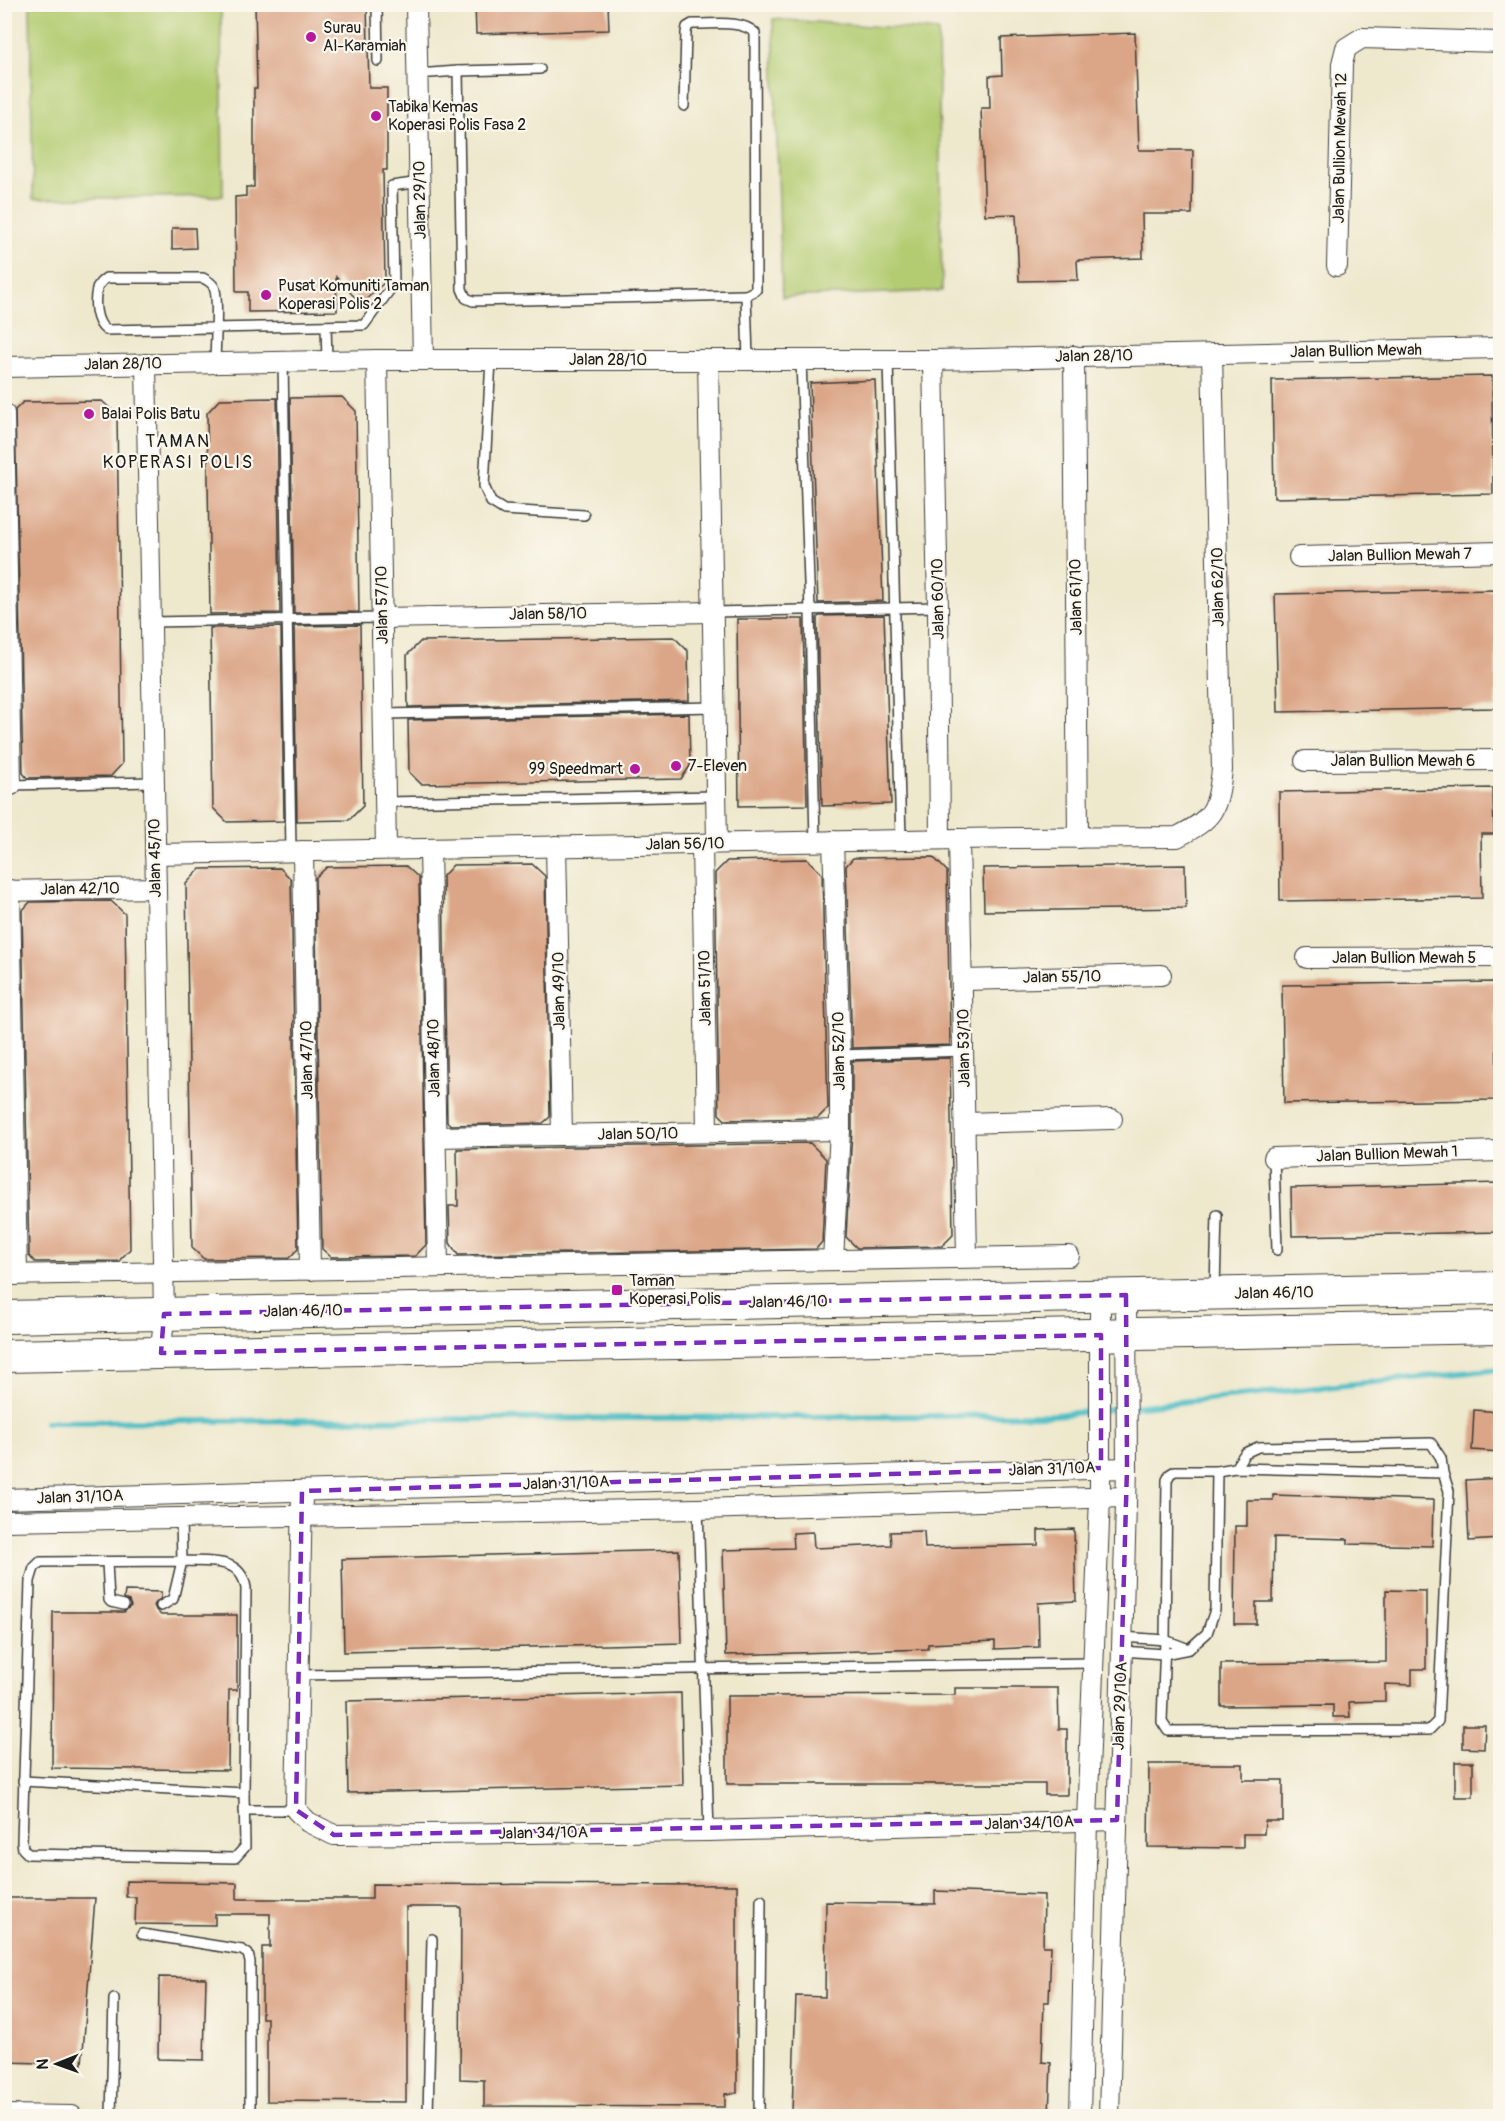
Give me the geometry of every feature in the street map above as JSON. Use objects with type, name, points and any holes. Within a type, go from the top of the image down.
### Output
[{"type":"main road","name":"Jalan 46/10","points":[[4,1317],[1500,1288]]},
{"type":"main road","points":[[4,1356],[1500,1327]]},
{"type":"street","name":"Jalan 29/10","points":[[416,4],[423,360]]},
{"type":"street","name":"Jalan Bullion Mewah 12","points":[[1337,266],[1342,64],[1346,48],[1362,38],[1500,42]]},
{"type":"street","name":"Jalan Bullion Mewah","points":[[1212,354],[1500,348]]},
{"type":"street","name":"Jalan 28/10","points":[[4,367],[377,360],[933,360],[1212,354]]},
{"type":"street","name":"Jalan 62/10","points":[[1209,817],[1219,798],[1222,770],[1212,354]]},
{"type":"street","name":"Jalan 61/10","points":[[1074,356],[1078,838]]},
{"type":"street","name":"Jalan 57/10","points":[[377,360],[386,849]]},
{"type":"street","points":[[708,360],[717,795],[710,843]]},
{"type":"street","name":"Jalan 60/10","points":[[933,360],[938,607],[950,839]]},
{"type":"street","name":"Jalan 45/10","points":[[146,364],[164,1314],[161,1353]]},
{"type":"street","points":[[4,413],[8,785]]},
{"type":"street","name":"Jalan Bullion Mewah 7","points":[[1299,557],[1500,552]]},
{"type":"street","name":"Jalan 58/10","points":[[382,618],[713,612]]},
{"type":"street","name":"Jalan Bullion Mewah 6","points":[[1305,761],[1500,760]]},
{"type":"street","name":"Jalan 56/10","points":[[155,854],[824,841],[1177,837],[1198,826],[1209,817]]},
{"type":"street","name":"Jalan 53/10","points":[[950,839],[963,980],[967,1257]]},
{"type":"street","name":"Jalan 52/10","points":[[824,841],[840,1055],[840,1130],[833,1260]]},
{"type":"street","name":"Jalan 51/10","points":[[707,1132],[710,843]]},
{"type":"street","name":"Jalan 49/10","points":[[556,846],[562,1135]]},
{"type":"street","name":"Jalan 48/10","points":[[430,849],[438,1267]]},
{"type":"street","name":"Jalan 47/10","points":[[297,851],[310,1270]]},
{"type":"street","name":"Jalan 42/10","points":[[7,890],[156,888]]},
{"type":"street","points":[[7,890],[11,1275],[1069,1256]]},
{"type":"street","name":"Jalan Bullion Mewah 5","points":[[1307,958],[1500,957]]},
{"type":"street","name":"Jalan 55/10","points":[[963,980],[1161,975]]},
{"type":"street","points":[[965,1123],[1112,1119]]},
{"type":"street","name":"Jalan 50/10","points":[[435,1137],[840,1130]]},
{"type":"street","name":"Jalan Bullion Mewah 1","points":[[1274,1158],[1500,1150]]},
{"type":"street","name":"Jalan 29/10A","points":[[1109,2116],[1127,1468],[1126,1383],[1113,1334],[1113,1295]]},
{"type":"street","name":"Jalan 29/10A","points":[[1080,2116],[1087,1821],[1101,1468],[1101,1376],[1113,1334]]},
{"type":"street","name":"Jalan 31/10A","points":[[4,1499],[1127,1468]]},
{"type":"street","points":[[296,1810],[302,1491]]},
{"type":"street","name":"Jalan 31/10A","points":[[4,1521],[698,1509],[1126,1497]]},
{"type":"street","name":"Jalan 34/10A","points":[[296,1810],[308,1822],[334,1835],[709,1831],[1117,1820]]},
{"type":"street","points":[[4,2115],[72,2116]]},
{"type":"lane","points":[[377,4],[378,61]]},
{"type":"lane","points":[[458,71],[462,289],[466,298],[473,301],[746,295],[756,290],[754,33],[749,27],[692,24],[687,27],[684,106]]},
{"type":"lane","points":[[417,74],[540,69]]},
{"type":"lane","points":[[215,363],[215,328],[215,289],[204,278],[106,278],[97,288],[97,318],[100,326],[106,330],[215,328],[326,326],[364,325],[394,284],[392,186],[420,182]]},
{"type":"lane","points":[[746,295],[748,360]]},
{"type":"lane","points":[[326,326],[327,361]]},
{"type":"lane","points":[[490,360],[484,486],[491,502],[504,510],[584,515]]},
{"type":"lane","points":[[801,360],[810,610],[824,841]]},
{"type":"lane","points":[[888,360],[901,840]]},
{"type":"lane","points":[[283,361],[288,619],[297,851]]},
{"type":"lane","points":[[713,612],[938,607]]},
{"type":"lane","points":[[151,622],[382,618]]},
{"type":"lane","points":[[384,714],[715,707]]},
{"type":"lane","points":[[8,785],[154,782]]},
{"type":"lane","points":[[385,802],[717,795]]},
{"type":"lane","points":[[840,1055],[964,1051]]},
{"type":"lane","points":[[1274,1158],[1277,1250]]},
{"type":"lane","points":[[1215,1294],[1217,1215]]},
{"type":"lane","points":[[1235,1468],[1245,1453],[1258,1447],[1431,1443],[1441,1458],[1449,1491],[1438,1721],[1429,1730],[1168,1731],[1162,1722],[1167,1480],[1170,1474],[1175,1471],[1217,1471],[1235,1468],[1443,1473]]},
{"type":"lane","points":[[1122,1644],[1164,1654],[1189,1648],[1207,1632],[1215,1610],[1217,1471]]},
{"type":"lane","points":[[698,1509],[709,1831]]},
{"type":"lane","points":[[161,1606],[173,1599],[182,1561],[181,1519]]},
{"type":"lane","points":[[40,1562],[107,1562],[220,1562],[234,1566],[244,1576],[246,1588],[243,1793],[245,1847],[235,1858],[28,1854],[23,1849],[22,1781],[30,1581],[34,1568],[40,1562]]},
{"type":"lane","points":[[107,1562],[109,1600],[124,1605]]},
{"type":"lane","points":[[1122,1644],[1165,1640],[1189,1648]]},
{"type":"lane","points":[[297,1675],[1093,1663]]},
{"type":"lane","points":[[22,1781],[243,1793]]},
{"type":"lane","points":[[244,1810],[296,1810]]},
{"type":"lane","points":[[759,2116],[761,1900]]},
{"type":"lane","points":[[142,1934],[242,1950],[248,1954],[250,1962],[250,2116]]},
{"type":"lane","points":[[428,2116],[432,1939]]},
{"type":"lane","points":[[111,2116],[114,2000]]},
{"type":"highlighted area","points":[[1126,1295],[1127,1468],[1117,1820],[334,1835],[296,1810],[302,1491],[1101,1468],[1101,1335],[161,1353],[164,1314]]},
{"type":"green space","points":[[30,5],[221,5],[223,196],[33,199]]},
{"type":"green space","points":[[773,19],[938,31],[942,291],[782,297]]},
{"type":"building","points":[[255,4],[367,4],[369,88],[387,88],[387,170],[383,170],[385,282],[361,304],[336,277],[337,311],[248,312],[248,292],[236,292],[235,197],[246,196],[246,187],[254,187],[254,88],[257,88]]},
{"type":"building","points":[[475,4],[608,4],[609,30],[476,34]]},
{"type":"building","points":[[1135,33],[1139,150],[1193,150],[1192,214],[1142,214],[1143,258],[1077,260],[1078,280],[1019,281],[1016,214],[985,215],[981,108],[990,108],[989,76],[1002,75],[1001,38]]},
{"type":"building","points":[[172,228],[195,228],[196,248],[172,249]]},
{"type":"building","points":[[1492,376],[1493,494],[1274,498],[1272,380]]},
{"type":"building","points":[[875,380],[883,601],[818,603],[810,383]]},
{"type":"building","points":[[342,397],[356,411],[359,612],[294,613],[290,398]]},
{"type":"building","points":[[277,398],[280,613],[210,614],[207,413],[220,399]]},
{"type":"building","points":[[102,401],[117,415],[122,764],[111,776],[27,778],[23,773],[15,410],[23,402]]},
{"type":"building","points":[[1496,590],[1496,708],[1278,712],[1275,594]]},
{"type":"building","points":[[884,615],[891,804],[822,806],[817,618],[819,616]]},
{"type":"building","points":[[737,619],[803,619],[807,805],[739,806]]},
{"type":"building","points":[[360,625],[363,806],[349,820],[297,821],[294,626]]},
{"type":"building","points":[[281,627],[284,821],[227,822],[213,808],[210,628]]},
{"type":"building","points":[[674,637],[688,651],[689,701],[408,707],[407,655],[421,641]]},
{"type":"building","points":[[689,714],[690,766],[681,779],[421,784],[409,772],[408,720]]},
{"type":"building","points":[[1493,788],[1494,834],[1481,834],[1482,898],[1280,901],[1279,792]]},
{"type":"building","points":[[933,857],[947,871],[950,1045],[852,1048],[846,866],[853,858]]},
{"type":"building","points":[[807,859],[822,874],[828,1108],[818,1118],[725,1120],[719,1114],[715,873],[727,861]]},
{"type":"building","points":[[532,864],[545,876],[550,1117],[543,1123],[451,1125],[447,1122],[443,876],[453,865]]},
{"type":"building","points":[[1185,865],[1186,908],[984,911],[983,868]]},
{"type":"building","points":[[406,866],[419,878],[426,1245],[415,1256],[331,1257],[322,1249],[315,878],[327,867]]},
{"type":"building","points":[[280,868],[291,879],[298,1249],[289,1258],[204,1259],[192,1248],[186,884],[200,869]]},
{"type":"building","points":[[111,901],[125,914],[130,1249],[119,1261],[35,1262],[29,1256],[22,911],[30,902]]},
{"type":"building","points":[[1496,982],[1497,1100],[1284,1103],[1282,985]]},
{"type":"building","points":[[950,1058],[953,1235],[942,1246],[857,1248],[846,1237],[852,1131],[852,1061]]},
{"type":"building","points":[[810,1143],[826,1159],[822,1242],[816,1249],[458,1255],[450,1243],[449,1206],[458,1206],[457,1149]]},
{"type":"building","points":[[1500,1183],[1500,1232],[1292,1236],[1291,1188]]},
{"type":"building","points":[[1474,1410],[1500,1412],[1500,1452],[1472,1450]]},
{"type":"building","points":[[1500,1478],[1500,1539],[1469,1541],[1466,1480]]},
{"type":"building","points":[[1273,1495],[1433,1500],[1432,1546],[1348,1544],[1348,1539],[1274,1537],[1273,1602],[1256,1602],[1256,1624],[1234,1624],[1235,1526],[1247,1526],[1247,1500],[1273,1500]]},
{"type":"building","points":[[1074,1529],[1076,1601],[1038,1603],[1039,1647],[995,1649],[995,1641],[928,1644],[928,1649],[726,1655],[723,1550],[794,1548],[793,1533],[813,1532],[814,1548],[891,1545],[890,1532],[924,1531],[925,1548],[1038,1545],[1038,1530]]},
{"type":"building","points":[[679,1550],[682,1643],[344,1652],[342,1559]]},
{"type":"building","points":[[1386,1590],[1426,1591],[1426,1669],[1412,1669],[1412,1685],[1385,1684],[1385,1701],[1349,1702],[1350,1717],[1333,1717],[1333,1705],[1221,1706],[1221,1664],[1386,1662]]},
{"type":"building","points":[[125,1591],[161,1592],[161,1598],[154,1605],[161,1615],[237,1615],[237,1690],[229,1690],[228,1770],[52,1768],[53,1612],[124,1612],[131,1606],[124,1598]]},
{"type":"building","points":[[955,1688],[1058,1688],[1059,1729],[1067,1729],[1067,1795],[1045,1795],[1045,1784],[727,1784],[727,1696],[955,1695]]},
{"type":"building","points":[[681,1693],[683,1785],[348,1793],[346,1701]]},
{"type":"building","points":[[1463,1725],[1485,1725],[1484,1749],[1463,1748]]},
{"type":"building","points":[[1455,1762],[1473,1762],[1473,1797],[1455,1797]]},
{"type":"building","points":[[1149,1764],[1243,1764],[1243,1780],[1283,1780],[1283,1821],[1265,1821],[1264,1834],[1243,1834],[1243,1848],[1148,1847]]},
{"type":"building","points":[[126,1881],[237,1883],[237,1899],[372,1899],[372,1884],[737,1885],[737,2093],[725,2094],[725,2107],[484,2106],[484,2080],[460,2079],[461,1907],[406,1907],[406,2102],[267,2101],[267,2018],[262,2018],[262,1947],[270,1947],[270,1914],[215,1914],[215,1925],[135,1924],[136,1897],[126,1897]]},
{"type":"building","points":[[935,1891],[1044,1895],[1043,1946],[1051,1946],[1049,2002],[1044,2002],[1042,2062],[1051,2063],[1049,2116],[921,2116],[792,2112],[796,1996],[825,1997],[826,1902],[935,1904]]},
{"type":"building","points":[[4,1898],[95,1898],[82,2064],[4,2062]]},
{"type":"building","points":[[159,1977],[206,1978],[204,2060],[158,2059]]},
{"type":"waterway","points":[[46,1422],[1054,1415],[1500,1369]]},
{"type":"place","name":"Surau Al-Karamiah","points":[[311,37]]},
{"type":"place","name":"Tabika Kemas Koperasi Polis Fasa 2","points":[[376,116]]},
{"type":"place","name":"Pusat Komuniti Taman Koperasi Polis 2","points":[[266,295]]},
{"type":"place","name":"Balai Polis Batu","points":[[89,414]]},
{"type":"place","name":"7-Eleven","points":[[676,766]]},
{"type":"place","name":"99 Speedmart","points":[[635,769]]},
{"type":"place","name":"Taman Koperasi Polis","points":[[617,1290]]},
{"type":"district","name":"TAMAN KOPERASI POLIS","points":[[178,451]]}]
